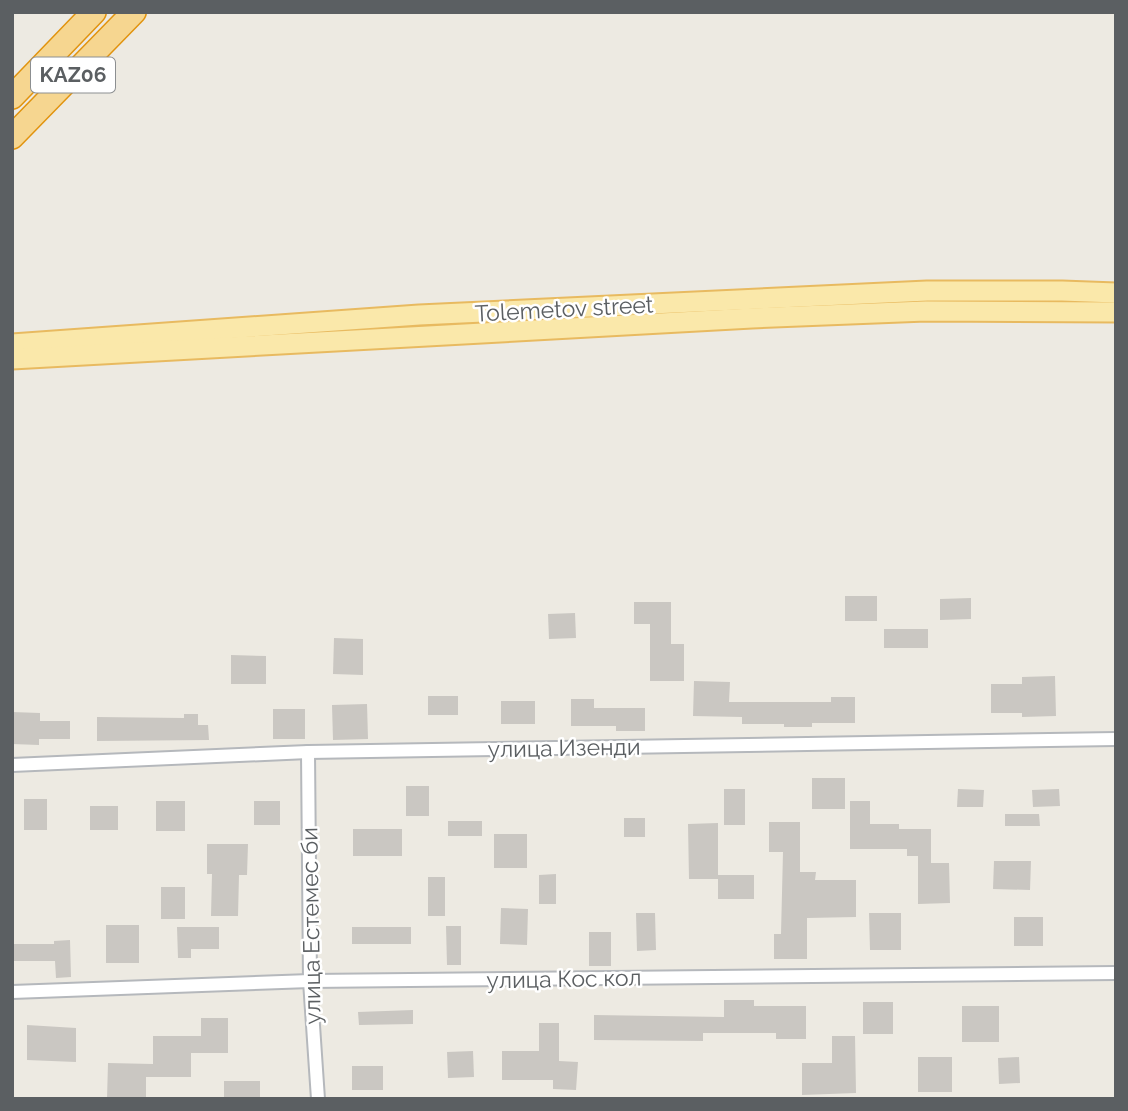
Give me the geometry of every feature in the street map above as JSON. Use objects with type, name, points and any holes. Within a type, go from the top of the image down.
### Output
[{"type":"highway","name":"KАZ06","points":[[12,97],[94,12]]},
{"type":"highway","name":"KАZ06","points":[[12,137],[134,12]]},
{"type":"main road","name":"Tolemetov street","points":[[12,344],[419,315],[927,291],[1116,293]]},
{"type":"main road","name":"Tolemetov street","points":[[12,359],[752,318],[926,311],[1116,312]]},
{"type":"street","name":"улица Изенди","points":[[12,765],[308,752],[1116,739]]},
{"type":"street","name":"улица Естемес би","points":[[308,752],[310,981],[318,1099]]},
{"type":"street","name":"улица Кос кол","points":[[12,992],[310,981],[1116,974]]},
{"type":"building","points":[[845,596],[877,596],[877,621],[845,621]]},
{"type":"building","points":[[971,598],[971,619],[940,620],[940,599]]},
{"type":"building","points":[[634,602],[671,602],[671,644],[684,644],[684,681],[650,681],[650,624],[634,624]]},
{"type":"building","points":[[575,613],[576,638],[549,639],[548,614]]},
{"type":"building","points":[[884,629],[928,629],[928,648],[884,648]]},
{"type":"building","points":[[334,638],[363,639],[363,675],[333,674]]},
{"type":"building","points":[[231,655],[266,656],[266,684],[231,684]]},
{"type":"building","points":[[1055,676],[1056,716],[1022,717],[1022,713],[991,713],[991,684],[1022,684],[1022,677]]},
{"type":"building","points":[[694,681],[730,682],[729,702],[831,702],[831,697],[855,697],[855,723],[812,723],[812,727],[784,727],[784,724],[742,724],[742,717],[693,716]]},
{"type":"building","points":[[428,696],[458,696],[458,715],[428,715]]},
{"type":"building","points":[[571,699],[594,699],[594,708],[645,708],[645,731],[616,731],[616,726],[571,726]]},
{"type":"building","points":[[501,701],[535,701],[535,724],[501,724]]},
{"type":"building","points":[[367,704],[368,739],[333,740],[332,705]]},
{"type":"building","points":[[273,709],[305,709],[305,739],[273,739]]},
{"type":"building","points":[[12,712],[40,713],[40,721],[70,721],[70,739],[39,739],[39,745],[12,744]]},
{"type":"building","points":[[184,714],[198,714],[198,725],[208,725],[209,740],[97,741],[97,717],[184,718]]},
{"type":"building","points":[[812,778],[845,778],[845,809],[812,809]]},
{"type":"building","points":[[406,786],[429,786],[429,816],[406,816]]},
{"type":"building","points":[[724,789],[745,789],[745,825],[724,825]]},
{"type":"building","points":[[958,789],[984,790],[983,807],[957,807]]},
{"type":"building","points":[[1059,789],[1060,806],[1033,807],[1032,790]]},
{"type":"building","points":[[24,799],[47,799],[47,830],[24,830]]},
{"type":"building","points":[[156,801],[185,801],[185,831],[156,831]]},
{"type":"building","points":[[254,801],[280,801],[280,825],[254,825]]},
{"type":"building","points":[[850,801],[870,801],[870,824],[899,824],[899,829],[931,829],[931,863],[949,863],[950,903],[918,904],[918,856],[907,856],[907,849],[850,849]]},
{"type":"building","points":[[90,806],[118,806],[118,830],[90,830]]},
{"type":"building","points":[[1005,814],[1039,814],[1040,826],[1005,826]]},
{"type":"building","points":[[624,818],[645,818],[645,837],[624,837]]},
{"type":"building","points":[[448,821],[482,821],[482,836],[448,836]]},
{"type":"building","points":[[769,822],[800,822],[800,872],[816,872],[815,880],[856,880],[856,917],[807,918],[807,959],[774,959],[774,934],[781,934],[783,852],[769,852]]},
{"type":"building","points":[[718,823],[718,875],[754,875],[754,899],[718,899],[718,879],[689,879],[688,824]]},
{"type":"building","points":[[353,829],[402,829],[402,856],[353,856]]},
{"type":"building","points":[[494,834],[527,834],[527,868],[494,868]]},
{"type":"building","points":[[207,844],[248,844],[247,875],[239,875],[238,916],[211,916],[212,874],[207,874]]},
{"type":"building","points":[[994,861],[1031,861],[1030,890],[993,889]]},
{"type":"building","points":[[556,874],[556,904],[539,904],[539,875]]},
{"type":"building","points":[[428,877],[445,877],[445,916],[428,916]]},
{"type":"building","points":[[161,887],[185,887],[185,919],[161,919]]},
{"type":"building","points":[[501,908],[528,909],[527,945],[500,944]]},
{"type":"building","points":[[636,913],[655,913],[656,950],[637,951]]},
{"type":"building","points":[[869,913],[901,913],[901,950],[870,950]]},
{"type":"building","points":[[1014,917],[1043,917],[1043,946],[1014,946]]},
{"type":"building","points":[[106,925],[139,925],[139,963],[106,963]]},
{"type":"building","points":[[446,926],[461,926],[461,965],[447,965]]},
{"type":"building","points":[[177,927],[219,927],[219,949],[191,949],[191,958],[178,958]]},
{"type":"building","points":[[352,927],[411,927],[411,944],[352,944]]},
{"type":"building","points":[[589,932],[611,932],[611,966],[589,966]]},
{"type":"building","points":[[70,940],[71,977],[56,978],[55,961],[12,961],[12,944],[54,944],[54,941]]},
{"type":"building","points":[[724,1000],[754,1000],[754,1006],[806,1006],[806,1039],[776,1039],[776,1033],[703,1033],[703,1041],[594,1040],[594,1015],[724,1017]]},
{"type":"building","points":[[863,1002],[893,1002],[893,1034],[863,1034]]},
{"type":"building","points":[[962,1006],[999,1006],[999,1042],[962,1042]]},
{"type":"building","points":[[413,1010],[413,1024],[359,1025],[358,1012]]},
{"type":"building","points":[[201,1018],[228,1018],[228,1053],[191,1053],[191,1077],[146,1077],[146,1099],[107,1099],[108,1063],[153,1064],[153,1036],[201,1036]]},
{"type":"building","points":[[539,1023],[559,1023],[559,1061],[578,1062],[576,1090],[553,1089],[553,1080],[502,1080],[502,1051],[539,1051]]},
{"type":"building","points":[[27,1025],[76,1028],[76,1062],[27,1060]]},
{"type":"building","points":[[832,1036],[855,1036],[856,1093],[802,1095],[802,1063],[832,1063]]},
{"type":"building","points":[[473,1051],[474,1077],[448,1078],[447,1052]]},
{"type":"building","points":[[918,1057],[952,1057],[952,1092],[918,1092]]},
{"type":"building","points":[[1019,1057],[1020,1083],[999,1084],[998,1058]]},
{"type":"building","points":[[352,1066],[383,1066],[383,1090],[352,1090]]},
{"type":"building","points":[[224,1081],[260,1081],[260,1099],[224,1099]]}]
